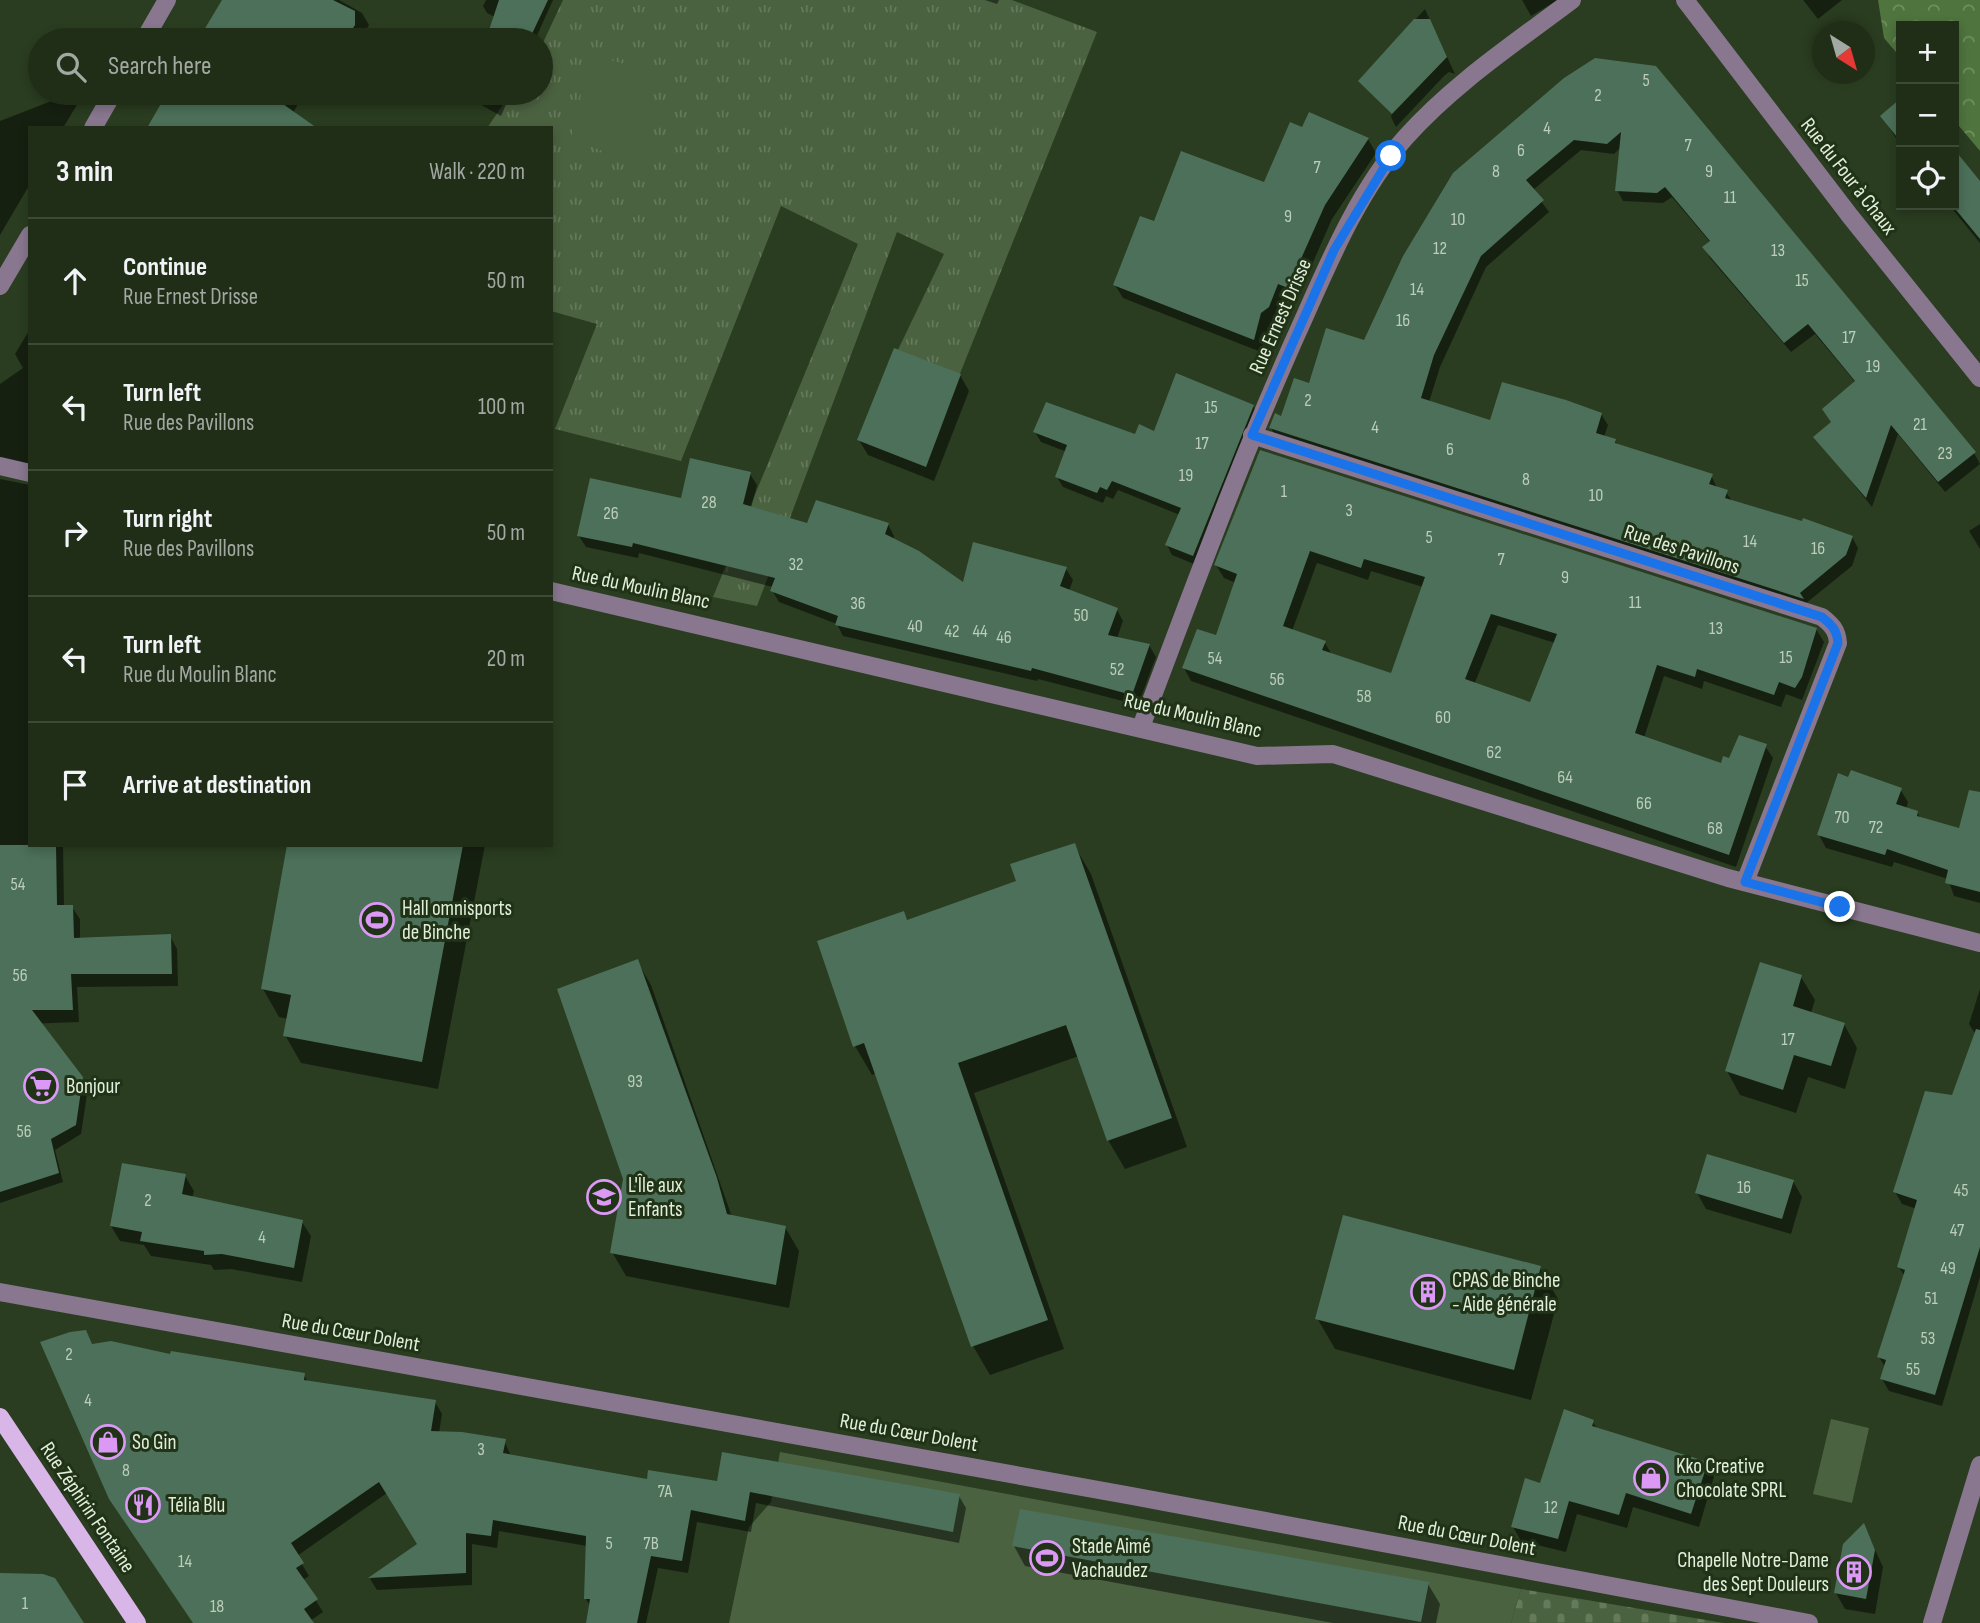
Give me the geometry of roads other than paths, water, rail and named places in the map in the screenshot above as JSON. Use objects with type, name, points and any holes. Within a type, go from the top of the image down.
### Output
[{"type":"main road","name":"Rue Zéphirin Fontaine","points":[[0,1417],[137,1623]]},
{"type":"street","points":[[151,28],[167,0]]},
{"type":"street","name":"Rue Ernest Drisse","points":[[1141,727],[1252,435],[1334,250],[1380,171],[1403,140],[1466,80],[1572,0]]},
{"type":"street","name":"Rue du Four à Chaux","points":[[1685,0],[1850,216],[1980,378]]},
{"type":"street","points":[[94,126],[106,105]]},
{"type":"street","points":[[0,286],[28,238]]},
{"type":"street","name":"Rue des Pavillons","points":[[1252,435],[1822,617],[1832,625],[1837,631],[1838,643],[1745,882]]},
{"type":"street","points":[[0,466],[28,473]]},
{"type":"street","name":"Rue du Moulin Blanc","points":[[553,591],[1257,756],[1334,754],[1745,882],[1980,943]]},
{"type":"street","name":"Rue du Cœur Dolent","points":[[0,1292],[1158,1501],[1809,1623]]},
{"type":"street","points":[[1932,1623],[1980,1465]]},
{"type":"place","name":"Hall omnisports de Binche","points":[[377,920]]},
{"type":"place","name":"Bonjour","points":[[41,1086]]},
{"type":"place","name":"L'Île aux Enfants","points":[[604,1197]]},
{"type":"place","name":"CPAS de Binche - Aide générale","points":[[1428,1292]]},
{"type":"place","name":"So Gin","points":[[108,1442]]},
{"type":"place","name":"Kko Creative Chocolate SPRL","points":[[1651,1478]]},
{"type":"place","name":"Télia Blu","points":[[143,1505]]},
{"type":"place","name":"Stade Aimé Vachaudez","points":[[1047,1558]]},
{"type":"place","name":"Chapelle Notre-Dame des Sept Douleurs","points":[[1854,1572]]}]
